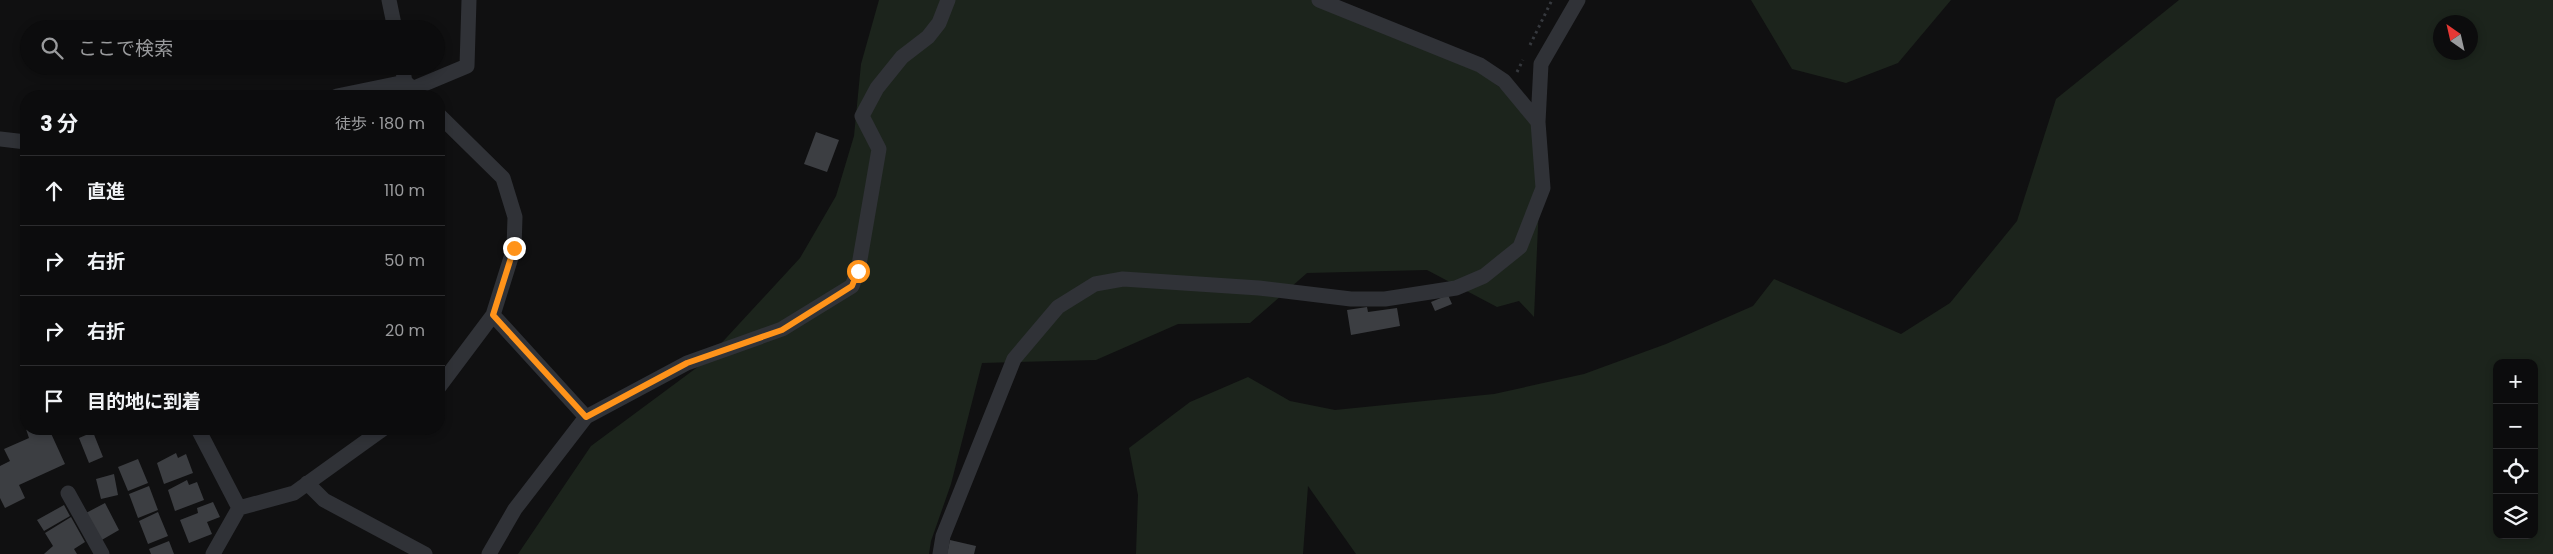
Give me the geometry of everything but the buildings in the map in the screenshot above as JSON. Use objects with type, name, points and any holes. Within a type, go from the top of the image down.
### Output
[{"type":"street","points":[[389,0],[393,20]]},
{"type":"street","points":[[406,75],[412,89],[467,66],[469,0]]},
{"type":"street","points":[[490,554],[515,509],[586,417],[687,363],[782,330],[852,286],[858,271],[879,149],[862,116],[877,88],[902,57],[928,36],[939,23],[948,0]]},
{"type":"street","points":[[1319,0],[1480,65],[1504,81],[1538,122]]},
{"type":"street","points":[[940,554],[943,536],[1014,359],[1058,307],[1095,284],[1123,279],[1259,288],[1351,299],[1385,299],[1456,288],[1484,276],[1520,247],[1543,188],[1538,122],[1541,64],[1578,0]]},
{"type":"street","points":[[445,121],[503,178],[515,217],[514,248],[493,315],[445,379]]},
{"type":"street","points":[[0,139],[20,141]]},
{"type":"street","points":[[493,315],[586,417]]},
{"type":"street","points":[[201,435],[239,508]]},
{"type":"street","points":[[213,554],[239,508],[294,493],[374,435]]},
{"type":"street","points":[[307,483],[324,500],[425,554]]},
{"type":"street","points":[[68,493],[102,554]]},
{"type":"shaded area","points":[[879,0],[1322,0],[1481,73],[1507,93],[1532,124],[1541,159],[1534,317],[1519,301],[1497,307],[1427,270],[1307,273],[1250,323],[1178,324],[1096,360],[982,363],[951,484],[931,541],[929,554],[518,554],[591,446],[703,363],[800,258],[836,196],[854,136],[861,64]]},
{"type":"shaded area","points":[[1751,0],[1951,0],[1898,63],[1846,83],[1792,69]]},
{"type":"shaded area","points":[[2179,0],[2553,0],[2553,554],[1356,554],[1308,486],[1303,554],[1136,554],[1138,495],[1129,448],[1190,402],[1248,377],[1290,401],[1335,410],[1494,394],[1584,374],[1666,344],[1753,306],[1774,279],[1901,334],[1950,303],[2017,221],[2056,99]]},
{"type":"route","points":[[514,248],[493,315],[586,417],[687,363],[782,330],[835,299],[852,286],[858,271]]}]
